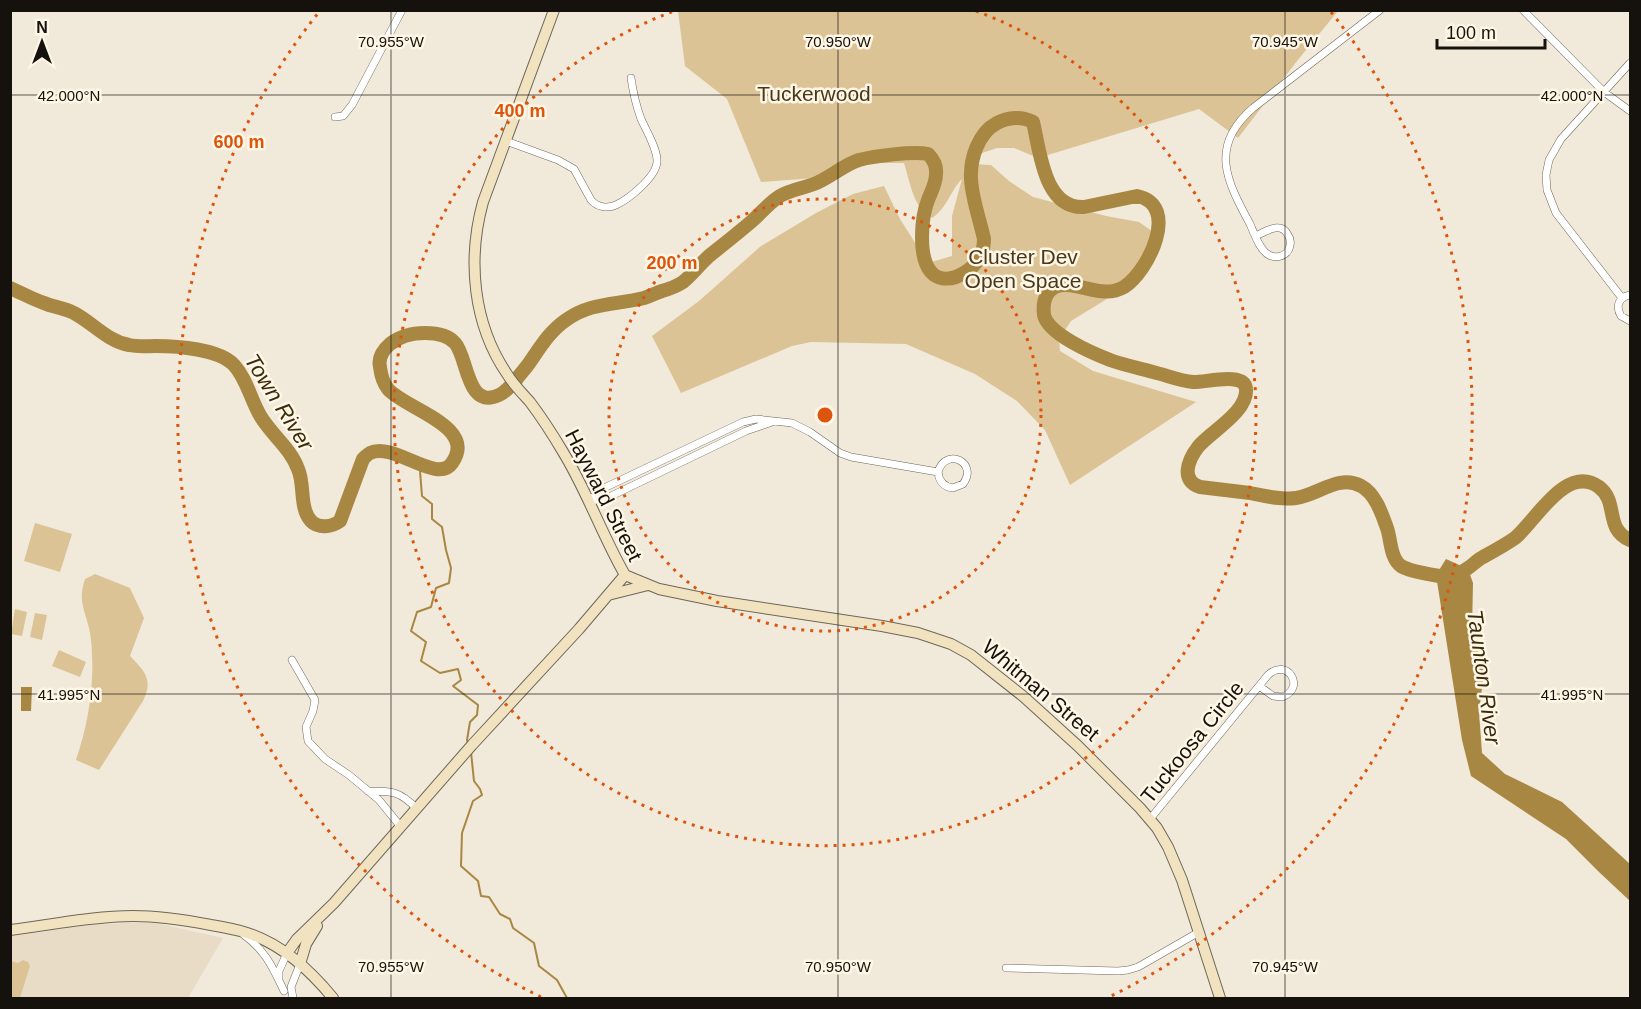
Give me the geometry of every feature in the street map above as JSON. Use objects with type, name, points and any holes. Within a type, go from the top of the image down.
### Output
[{"type":"street","points":[[335,117],[343,116],[352,105],[402,10]]},
{"type":"street","name":"Hayward Street","points":[[287,953],[625,575],[559,445],[536,410],[508,377],[494,352],[482,323],[476,291],[475,239],[480,212],[554,10]]},
{"type":"street","points":[[1256,236],[1272,228],[1279,228],[1290,238],[1289,248],[1283,255],[1276,257],[1270,256],[1263,250],[1235,197],[1227,174],[1226,152],[1232,132],[1253,108],[1380,10]]},
{"type":"street","points":[[1523,10],[1604,92],[1630,111]]},
{"type":"street","points":[[1623,298],[1556,213],[1549,198],[1546,183],[1547,167],[1556,147],[1630,63]]},
{"type":"street","points":[[506,141],[558,160],[574,169],[595,204],[606,207],[618,204],[644,184],[653,173],[657,163],[635,100],[631,78]]},
{"type":"street","points":[[1630,295],[1619,302],[1618,311],[1623,318],[1630,321]]},
{"type":"street","points":[[589,501],[602,489],[746,420],[759,419],[796,425],[840,453],[851,457],[939,472]]},
{"type":"street","points":[[589,501],[607,498],[746,431],[772,422]]},
{"type":"street","points":[[686,449],[691,457]]},
{"type":"street","points":[[666,459],[670,467]]},
{"type":"street","points":[[956,459],[964,463],[968,474],[963,484],[953,488],[943,484],[939,472],[944,462],[956,459]]},
{"type":"street","name":"Whitman Street","points":[[625,575],[649,585],[735,605],[930,636],[971,655],[1024,697],[1090,757],[1150,819],[1173,858],[1220,999]]},
{"type":"street","points":[[608,595],[649,585]]},
{"type":"street","points":[[292,660],[315,700],[306,728],[308,741],[325,759],[379,800],[401,826]]},
{"type":"street","name":"Tuckoosa Circle","points":[[1150,819],[1270,672],[1279,669],[1288,672],[1293,677],[1291,692],[1282,697],[1273,696],[1259,686]]},
{"type":"street","points":[[368,791],[392,791],[408,799],[417,809]]},
{"type":"street","points":[[10,930],[131,916],[172,918],[237,930],[258,937],[287,953],[318,981],[333,999]]},
{"type":"street","name":"Hayward Street","points":[[300,964],[306,944],[321,917]]},
{"type":"street","points":[[237,930],[266,956],[284,992],[290,999]]},
{"type":"street","points":[[1006,968],[1128,970],[1138,967],[1199,932]]},
{"type":"street","points":[[284,992],[279,973],[287,953]]},
{"type":"street","points":[[290,999],[291,987],[300,964]]},
{"type":"shaded area","points":[[1446,559],[1468,569],[1473,583],[1472,630],[1484,672],[1479,712],[1482,753],[1505,774],[1562,802],[1630,864],[1630,901],[1566,839],[1471,776],[1462,740],[1436,575]]},
{"type":"shaded area","points":[[21,687],[32,687],[31,711],[21,711]]},
{"type":"shaded area","points":[[156,923],[223,938],[188,998],[11,998],[10,936],[90,925]]},
{"type":"green space","points":[[678,11],[1338,11],[1238,138],[1199,109],[1038,158],[1014,148],[997,148],[976,155],[971,164],[991,165],[1009,181],[1033,197],[1139,222],[1159,236],[1156,255],[1141,278],[1071,321],[1059,339],[1060,351],[1093,371],[1196,402],[1070,485],[1045,430],[1017,401],[975,374],[906,344],[811,342],[792,346],[681,393],[652,336],[699,301],[761,246],[853,194],[884,186],[900,219],[928,263],[952,256],[952,216],[962,179],[942,209],[932,218],[921,209],[917,202],[904,163],[870,163],[815,178],[761,182],[727,99],[685,66]]},
{"type":"green space","points":[[35,523],[72,534],[60,572],[24,561]]},
{"type":"green space","points":[[95,574],[130,588],[144,618],[130,656],[146,676],[148,687],[143,701],[99,770],[76,760],[86,722],[92,682],[91,642],[82,593],[85,579]]},
{"type":"green space","points":[[15,609],[27,612],[22,636],[11,634]]},
{"type":"green space","points":[[35,613],[47,615],[42,640],[30,637]]},
{"type":"green space","points":[[59,650],[86,662],[80,677],[52,666]]},
{"type":"green space","points":[[23,960],[30,966],[20,998],[11,998],[11,961],[18,963]]},
{"type":"waterway","name":"Town River","points":[[10,288],[51,306],[74,313],[121,343],[136,346],[197,349],[218,355],[234,365],[261,417],[295,462],[300,475],[307,516],[314,524],[329,526],[340,521],[363,459],[369,453],[380,451],[390,453],[436,469],[445,468],[452,463],[457,450],[455,439],[448,429],[397,396],[385,384],[380,360],[385,349],[394,341],[420,333],[437,334],[449,338],[459,350],[474,389],[480,395],[488,398],[499,395],[516,380],[550,334],[575,314],[594,307],[644,298],[678,285],[780,196],[820,181],[859,160],[894,154],[928,154],[933,161],[936,178],[922,227],[922,247],[931,272],[946,279],[956,277],[968,271],[976,262],[983,246],[984,239],[974,202],[971,179],[972,163],[977,147],[990,127],[1010,118],[1020,118],[1033,122],[1046,176],[1060,199],[1071,205],[1084,207],[1137,196],[1150,202],[1157,212],[1159,225],[1150,254],[1142,268],[1124,287],[1110,291],[1067,285],[1055,287],[1045,298],[1044,315],[1047,322],[1072,342],[1115,362],[1188,381],[1232,379],[1244,384],[1245,397],[1241,406],[1194,452],[1188,470],[1190,480],[1200,487],[1285,498],[1304,496],[1345,482],[1361,486],[1374,499],[1380,510],[1397,563],[1425,574],[1450,578]]},
{"type":"waterway","points":[[423,465],[420,471],[422,496],[432,504],[432,519],[442,527],[451,568],[449,583],[436,588],[431,607],[417,612],[411,631],[426,642],[421,661],[440,673],[458,669],[461,680],[453,686],[478,705],[477,715],[470,722],[468,744]]},
{"type":"waterway","points":[[1452,577],[1515,538],[1552,498],[1563,488],[1575,483],[1587,482],[1599,487],[1605,493],[1617,529],[1630,540]]},
{"type":"waterway","points":[[471,752],[474,781],[482,795],[473,801],[462,833],[461,866],[478,881],[481,896],[489,897],[500,914],[510,919],[513,928],[534,943],[539,966],[557,980],[567,998]]},
{"type":"park label","name":"Tuckerwood","points":[[814,93]]},
{"type":"park label","name":"Cluster Dev Open Space","points":[[1023,268]]},
{"type":"water label","name":"Taunton River","points":[[1484,677]]}]
